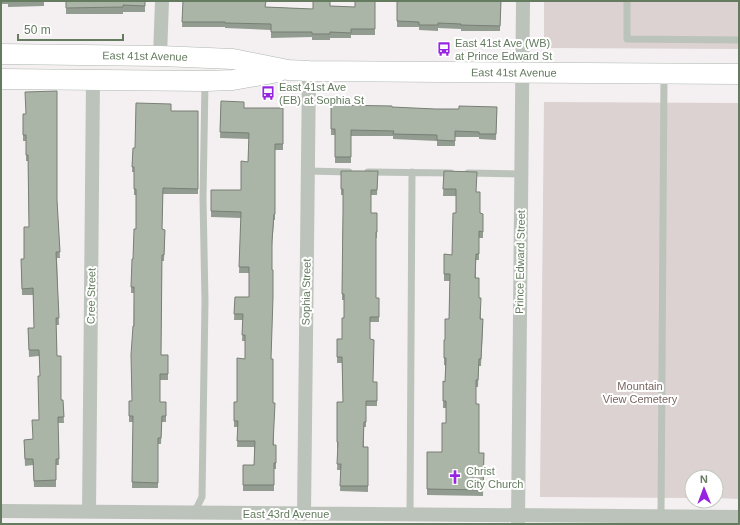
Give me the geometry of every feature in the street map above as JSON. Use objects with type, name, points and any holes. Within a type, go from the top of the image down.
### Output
[{"type":"main road","name":"East 41st Avenue","points":[[1,54],[160,56],[233,59],[288,70],[309,71],[739,74]]},
{"type":"main road","name":"East 41st Avenue","points":[[1,79],[205,81],[233,80],[288,70]]},
{"type":"street","points":[[160,56],[162,1]]},
{"type":"street","name":"Prince Edward Street","points":[[518,520],[522,98],[524,73],[523,1]]},
{"type":"street","name":"Sophia Street","points":[[304,514],[309,71]]},
{"type":"street","name":"Cree Street","points":[[88,512],[93,80]]},
{"type":"street","name":"East 43rd Avenue","points":[[1,511],[88,512],[192,518],[304,514],[410,515],[518,520],[661,516],[739,517]]},
{"type":"lane","points":[[628,1],[627,40],[739,40]]},
{"type":"lane","points":[[661,516],[664,74]]},
{"type":"lane","points":[[192,518],[202,497],[205,301],[205,81]]},
{"type":"lane","points":[[308,171],[356,172]]},
{"type":"lane","points":[[364,172],[521,174]]},
{"type":"lane","points":[[410,515],[412,172]]},
{"type":"green space","points":[[544,1],[739,1],[739,49],[544,48]]},
{"type":"green space","name":"Mountain View Cemetery","points":[[544,102],[739,103],[739,499],[724,498],[724,469],[684,469],[684,498],[540,497]]},
{"type":"building","points":[[66,1],[145,1],[145,6],[123,5],[123,7],[66,8]]},
{"type":"building","points":[[183,1],[266,1],[265,7],[313,9],[313,1],[330,1],[330,6],[355,7],[355,1],[375,1],[375,29],[351,29],[351,33],[330,32],[330,34],[312,34],[312,32],[271,32],[271,24],[182,22]]},
{"type":"building","points":[[397,1],[501,1],[500,26],[438,23],[438,25],[419,25],[419,22],[397,21]]},
{"type":"building","points":[[57,91],[57,200],[60,252],[56,252],[59,318],[56,318],[57,356],[61,356],[61,400],[63,400],[64,417],[58,417],[59,459],[56,459],[56,480],[34,481],[33,459],[25,459],[24,440],[33,439],[32,420],[39,420],[38,376],[40,376],[39,350],[29,350],[28,328],[34,328],[33,288],[22,289],[21,259],[24,259],[24,227],[29,227],[28,155],[26,155],[26,135],[23,135],[23,114],[26,114],[25,92]]},
{"type":"building","points":[[221,101],[244,102],[244,108],[283,108],[283,144],[275,144],[275,214],[272,241],[273,297],[271,359],[273,359],[273,403],[275,403],[273,445],[276,445],[274,485],[243,485],[243,465],[254,465],[255,441],[237,441],[238,421],[234,421],[234,402],[237,402],[237,358],[245,359],[245,335],[242,335],[243,314],[234,314],[235,297],[249,297],[249,267],[239,267],[241,212],[211,211],[211,190],[241,190],[241,161],[248,162],[249,133],[220,132]]},
{"type":"building","points":[[136,103],[171,104],[171,111],[198,111],[198,189],[163,188],[162,229],[165,230],[164,255],[162,255],[161,355],[168,355],[168,374],[160,374],[160,402],[166,402],[166,416],[162,416],[161,438],[158,438],[158,483],[132,482],[133,416],[129,416],[129,401],[132,401],[131,355],[134,326],[134,287],[131,287],[134,229],[136,229],[136,189],[134,189],[134,167],[132,167],[133,148],[135,148]]},
{"type":"building","points":[[331,105],[392,106],[435,109],[459,109],[459,106],[497,107],[496,134],[479,134],[479,132],[455,131],[455,141],[437,140],[437,135],[393,134],[394,131],[351,130],[351,157],[335,157],[335,129],[331,129]]},
{"type":"building","points":[[341,171],[378,171],[377,190],[371,190],[371,213],[377,213],[376,298],[379,298],[379,317],[370,317],[370,339],[374,340],[373,382],[377,382],[377,401],[366,401],[366,422],[364,422],[363,447],[368,447],[368,486],[340,486],[341,464],[337,464],[337,402],[343,402],[342,357],[337,357],[337,339],[342,339],[342,318],[344,318],[344,294],[342,294],[343,189],[341,189]]},
{"type":"building","points":[[444,171],[477,172],[476,192],[480,192],[480,213],[483,214],[483,232],[479,231],[479,254],[476,254],[475,278],[479,278],[479,298],[481,298],[480,319],[483,319],[481,359],[479,359],[478,380],[476,380],[476,404],[479,404],[479,453],[484,453],[483,490],[427,489],[427,452],[442,452],[442,423],[446,423],[446,401],[443,401],[443,381],[445,382],[446,358],[444,358],[444,340],[445,319],[449,319],[450,274],[444,274],[444,254],[452,255],[453,213],[456,213],[456,189],[443,189]]},
{"type":"place","name":"East 41st Ave (WB) at Prince Edward St","points":[[444,49]]},
{"type":"place","name":"East 41st Ave (EB) at Sophia St","points":[[268,93]]},
{"type":"place","name":"Christ City Church","points":[[455,477]]}]
